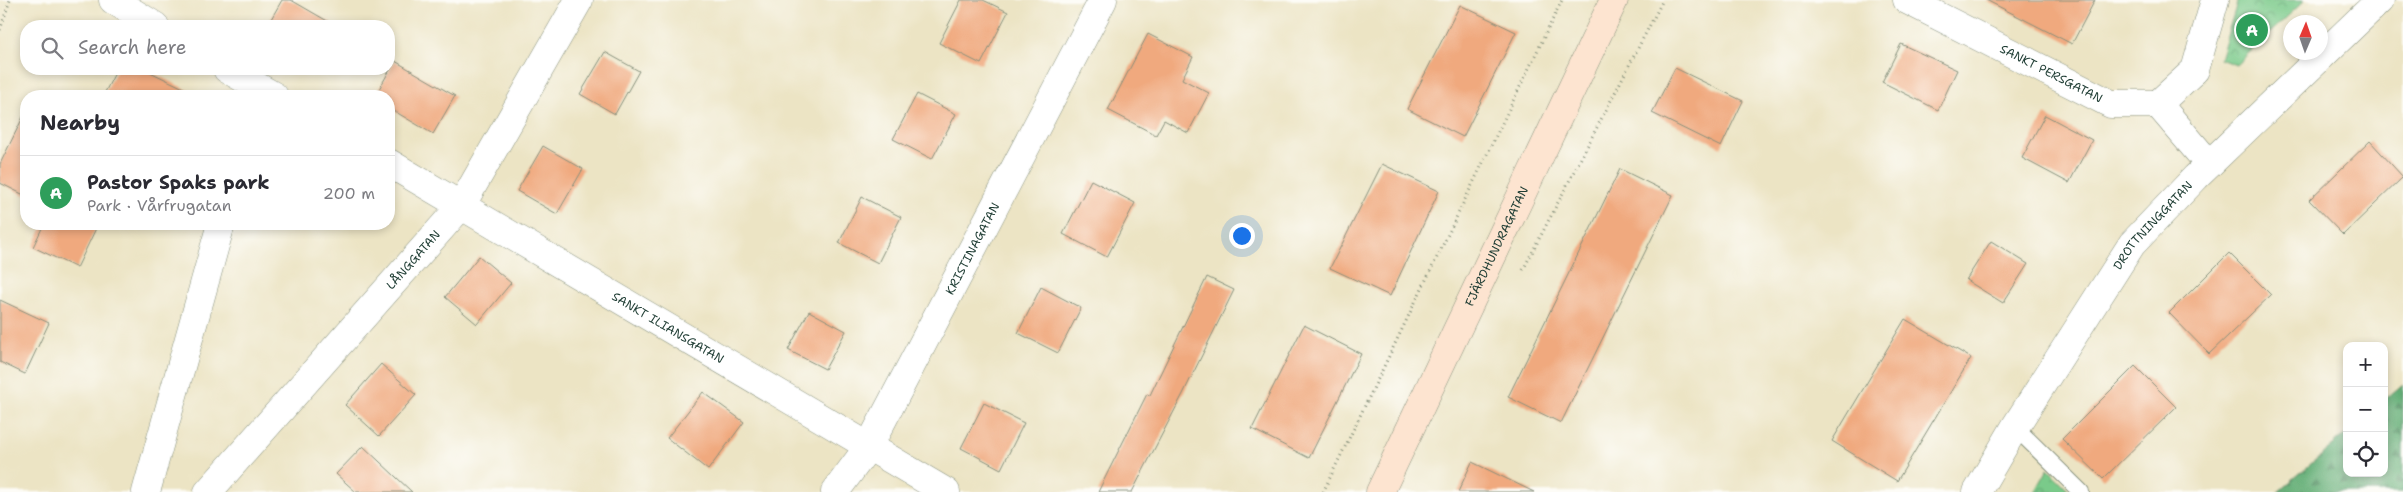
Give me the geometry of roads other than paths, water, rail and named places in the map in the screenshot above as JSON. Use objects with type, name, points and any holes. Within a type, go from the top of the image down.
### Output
[{"type":"main road","name":"FJÄRDHUNDRAGATAN","points":[[1380,492],[1614,0]]},
{"type":"street","points":[[113,0],[145,20]]},
{"type":"street","name":"LÅNGGATAN","points":[[208,492],[461,206],[579,0]]},
{"type":"street","name":"KRISTINAGATAN","points":[[835,492],[869,446],[1103,0]]},
{"type":"street","name":"SANKT PERSGATAN","points":[[1907,0],[2110,104],[2158,104]]},
{"type":"street","points":[[2209,164],[2158,104],[2195,70],[2216,0]]},
{"type":"street","name":"DROTTNINGGATAN","points":[[1977,492],[2015,427],[2132,244],[2209,164],[2380,0]]},
{"type":"street","points":[[237,75],[259,90]]},
{"type":"street","name":"SANKT ILIANSGATAN","points":[[395,168],[946,492]]},
{"type":"street","points":[[146,492],[219,230]]},
{"type":"lane","points":[[2015,427],[2051,460],[2081,492]]},
{"type":"place","name":"Pastor Spaks park","points":[[2252,30]]}]
